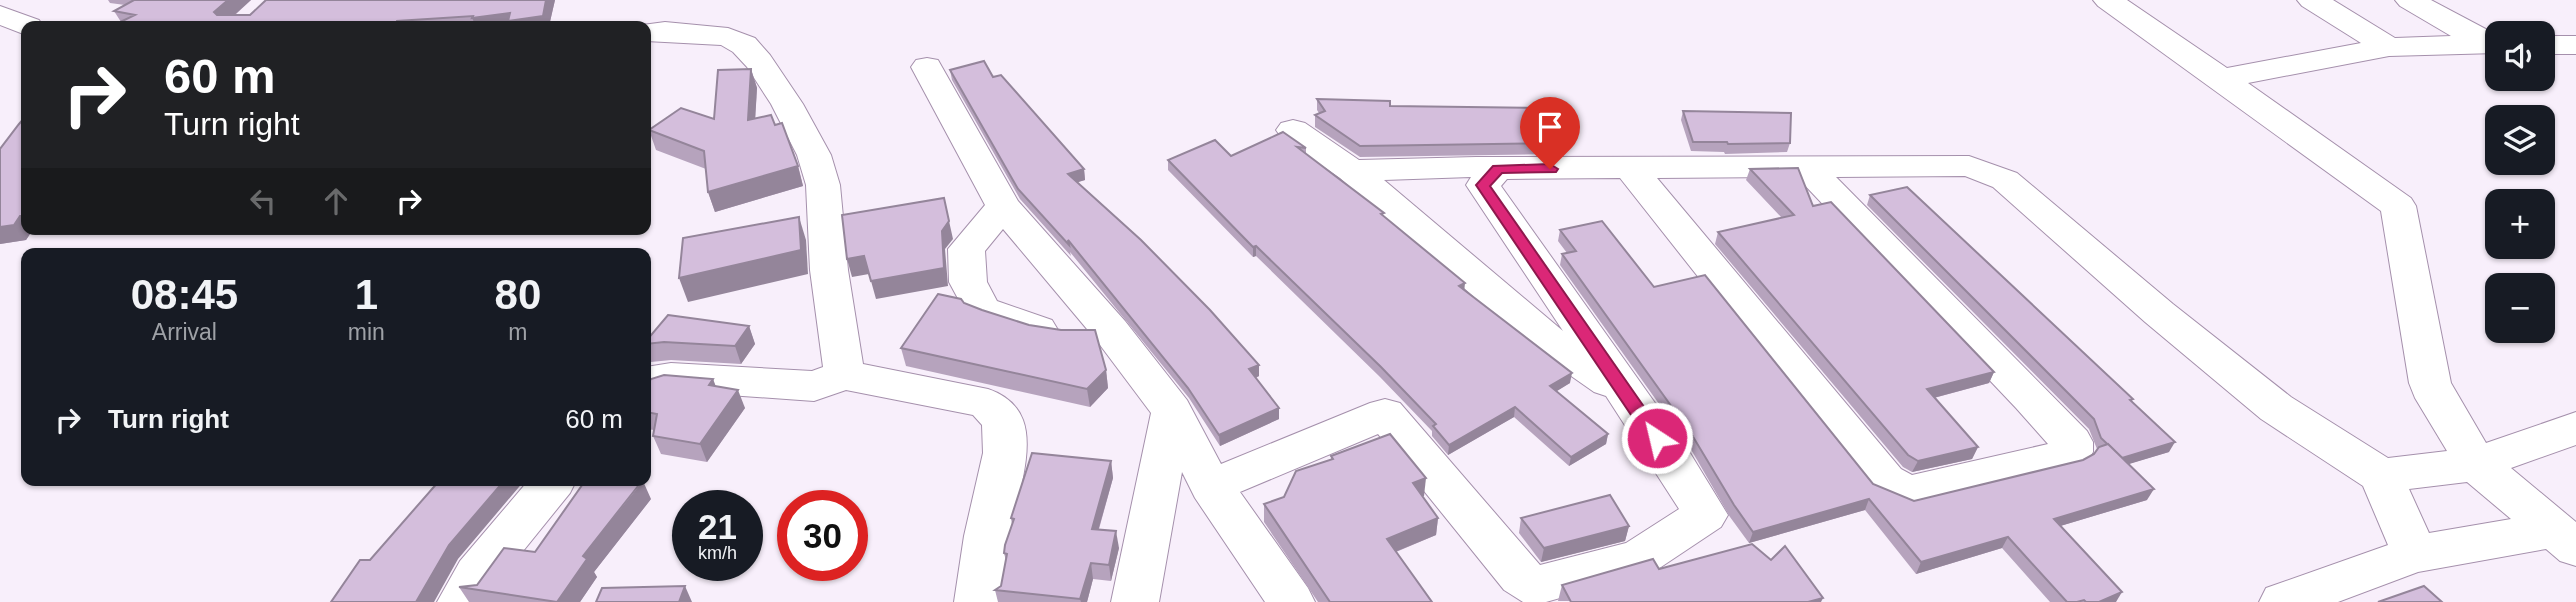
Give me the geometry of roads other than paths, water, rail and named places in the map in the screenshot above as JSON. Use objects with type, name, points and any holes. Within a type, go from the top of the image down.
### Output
[{"type":"street","points":[[2108,0],[2398,206],[2430,383],[2436,398],[2476,464],[2564,539]]},
{"type":"street","points":[[2312,0],[2389,47]]},
{"type":"street","points":[[2410,0],[2485,40]]},
{"type":"street","points":[[0,15],[21,23]]},
{"type":"street","points":[[651,32],[728,37],[744,45],[759,62],[786,104],[814,155],[823,185],[829,270],[844,375]]},
{"type":"street","points":[[2221,79],[2389,47],[2485,44]]},
{"type":"street","points":[[2555,45],[2576,46]]},
{"type":"street","points":[[927,68],[1003,206],[1111,331],[1172,411],[1211,486],[1291,602]]},
{"type":"street","points":[[1293,130],[1352,171],[1548,341],[1627,396]]},
{"type":"street","points":[[1352,171],[1476,167],[1969,166],[2005,180],[2159,313],[2276,408],[2381,476],[2415,554]]},
{"type":"street","points":[[1630,167],[1885,481],[1908,493],[1978,478],[2071,452],[2072,442],[2031,397],[1807,168]]},
{"type":"street","points":[[1211,486],[1385,414],[1521,576],[1533,586],[1639,558],[1705,515],[1672,460],[1483,185],[1498,169]]},
{"type":"street","points":[[1003,206],[966,249],[968,282],[983,310],[1030,329],[1078,333],[1111,331]]},
{"type":"street","points":[[651,381],[671,377],[814,386],[844,375],[967,397],[988,404],[1003,421],[1005,453],[987,536],[978,602]]},
{"type":"street","points":[[1135,602],[1172,411]]},
{"type":"street","points":[[2381,476],[2476,464],[2576,428]]},
{"type":"street","points":[[461,602],[477,574],[550,486]]},
{"type":"street","points":[[2283,602],[2415,554],[2564,539]]}]
